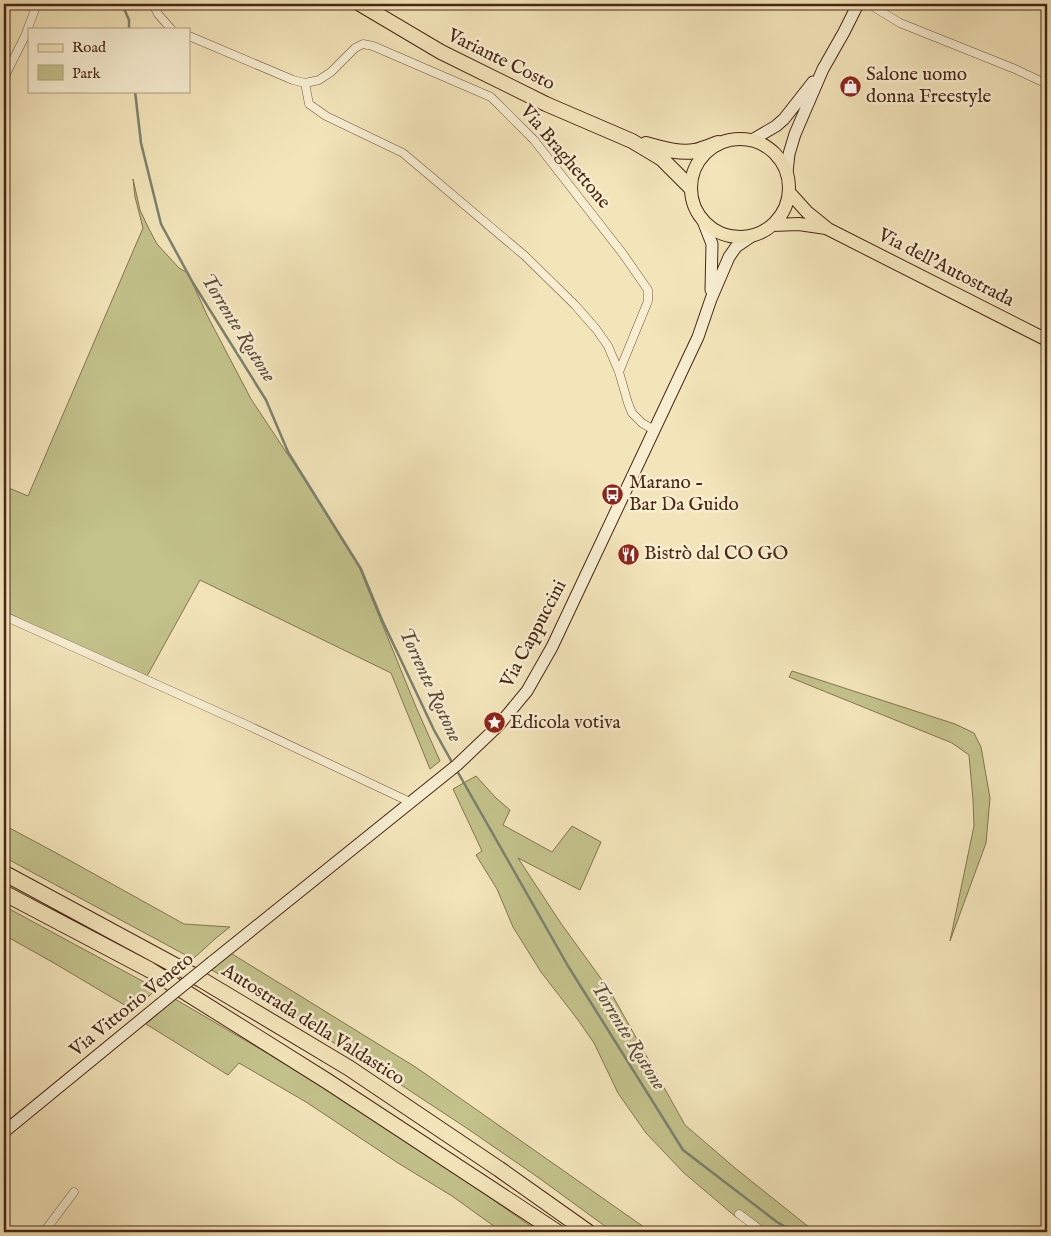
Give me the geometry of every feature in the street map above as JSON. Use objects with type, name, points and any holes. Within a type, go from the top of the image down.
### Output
[{"type":"highway","name":"Variante Costo","points":[[360,4],[441,52],[546,104],[632,141]]},
{"type":"highway","points":[[632,141],[683,152],[693,151],[718,143]]},
{"type":"highway","points":[[632,141],[662,159],[690,187]]},
{"type":"highway","name":"Autostrada della Valdastico","points":[[4,872],[202,980],[349,1068],[499,1169],[588,1232]]},
{"type":"highway","points":[[4,893],[150,970],[327,1081],[557,1232]]},
{"type":"main road","points":[[787,172],[776,153],[765,145],[741,138],[729,139],[718,143],[706,151],[698,161],[692,174],[690,187],[692,200],[696,211],[703,221],[710,227],[734,237],[752,236],[772,225],[781,216],[789,192],[787,172],[789,154],[795,134],[823,69],[858,4]]},
{"type":"main road","points":[[752,140],[784,119],[823,69]]},
{"type":"main road","points":[[789,192],[807,212],[828,229]]},
{"type":"main road","name":"Via Cappuccini","points":[[703,221],[712,244],[711,299]]},
{"type":"main road","points":[[772,225],[799,224],[828,229]]},
{"type":"main road","name":"Via dell'Autostrada","points":[[828,229],[1047,340]]},
{"type":"main road","name":"Via Cappuccini","points":[[282,904],[457,765],[498,726],[527,691],[552,647],[698,338],[711,299],[729,257],[736,247],[752,236]]},
{"type":"main road","name":"Via Vittorio Veneto","points":[[4,1132],[282,904]]},
{"type":"street","points":[[4,78],[25,36],[36,4]]},
{"type":"street","points":[[153,4],[158,14],[170,28]]},
{"type":"street","points":[[869,4],[900,23],[1047,84]]},
{"type":"street","points":[[190,36],[293,80],[306,83],[309,104],[326,116],[403,153],[525,256],[576,305],[596,329],[608,346],[632,413],[642,423],[654,430]]},
{"type":"street","name":"Via Braghettone","points":[[306,83],[319,80],[355,48],[364,44],[373,46],[491,97],[534,140],[623,254],[648,290],[648,300],[618,372]]},
{"type":"street","points":[[4,616],[247,725],[410,802]]},
{"type":"street","points":[[44,1232],[74,1192]]},
{"type":"street","points":[[740,1214],[763,1232]]},
{"type":"green space","points":[[133,179],[140,210],[157,244],[179,268],[188,273],[207,315],[251,399],[359,567],[440,761],[430,769],[391,673],[200,580],[147,676],[81,650],[4,611],[4,486],[28,496],[143,228],[135,197]]},
{"type":"green space","points":[[792,671],[955,724],[974,733],[981,747],[990,798],[986,843],[950,941],[974,826],[969,755],[952,743],[789,677]]},
{"type":"green space","points":[[476,776],[510,810],[503,825],[552,852],[572,826],[601,842],[580,890],[518,858],[560,922],[610,991],[685,1125],[815,1232],[765,1232],[736,1217],[684,1173],[646,1133],[618,1093],[594,1043],[541,972],[513,927],[497,889],[476,855],[482,851],[453,789]]},
{"type":"green space","points":[[4,825],[184,924],[230,927],[193,959],[4,857]]},
{"type":"green space","points":[[4,906],[157,989],[133,1010],[4,935]]},
{"type":"green space","points":[[229,952],[417,1068],[651,1232],[613,1232],[539,1178],[383,1073],[210,969]]},
{"type":"green space","points":[[175,999],[363,1112],[539,1232],[502,1232],[452,1196],[306,1102],[239,1063],[228,1075],[146,1024]]},
{"type":"waterway","name":"Torrente Rostone","points":[[122,4],[129,20],[129,28]]},
{"type":"waterway","name":"Torrente Rostone","points":[[135,92],[141,143],[161,224],[193,283],[266,400],[288,452],[361,569],[382,620],[434,730],[453,764]]},
{"type":"waterway","name":"Torrente Rostone","points":[[456,769],[568,966],[683,1150],[777,1222],[794,1232]]},
{"type":"place","name":"Salone uomo donna Freestyle","points":[[850,86]]},
{"type":"place","name":"Marano - Bar Da Guido","points":[[613,494]]},
{"type":"place","name":"Bistrò dal CO GO","points":[[628,554]]},
{"type":"place","name":"Edicola votiva","points":[[494,723]]}]
